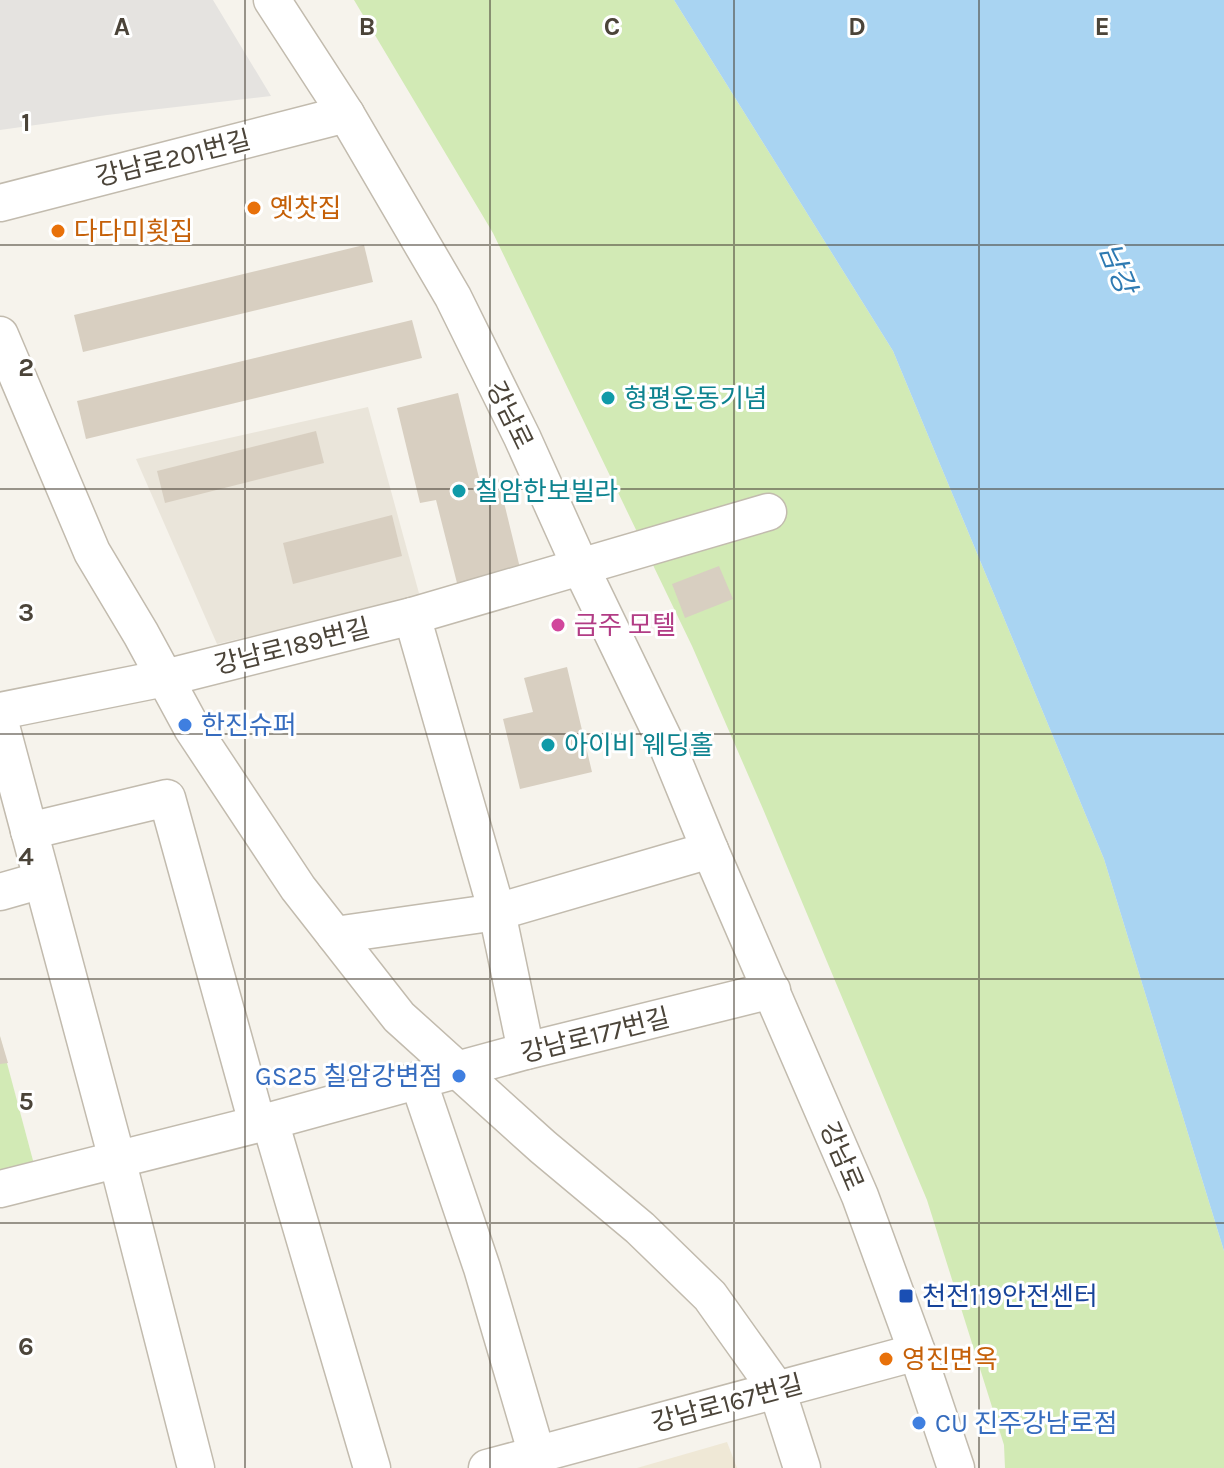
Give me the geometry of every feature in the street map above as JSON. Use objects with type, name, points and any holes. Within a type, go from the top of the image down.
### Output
[{"type":"street","name":"강남로","points":[[272,0],[346,114],[453,297],[669,750],[860,1196],[956,1468]]},
{"type":"street","name":"강남로201번길","points":[[0,203],[346,114]]},
{"type":"street","points":[[0,335],[92,552],[192,728],[298,888],[399,1017],[543,1147],[640,1228],[710,1296],[777,1390],[802,1468]]},
{"type":"street","name":"강남로189번길","points":[[0,711],[165,678],[412,616],[768,512]]},
{"type":"street","points":[[412,616],[497,912],[526,1051]]},
{"type":"street","points":[[0,722],[196,1468]]},
{"type":"street","points":[[29,831],[167,798],[372,1468]]},
{"type":"street","points":[[335,935],[497,912],[710,850]]},
{"type":"street","points":[[0,892],[42,880]]},
{"type":"street","name":"강남로177번길","points":[[0,1189],[772,990]]},
{"type":"street","points":[[418,1080],[482,1268],[537,1455]]},
{"type":"street","name":"강남로167번길","points":[[487,1468],[917,1352]]},
{"type":"shaded area","points":[[0,0],[213,0],[271,96],[0,130]]},
{"type":"shaded area","points":[[368,407],[420,597],[217,644],[136,459]]},
{"type":"shaded area","points":[[727,1442],[737,1468],[637,1468]]},
{"type":"green space","points":[[354,0],[674,0],[893,351],[1104,859],[1224,1251],[1224,1468],[1005,1468],[1004,1445],[927,1200],[692,646],[493,233]]},
{"type":"green space","points":[[0,1037],[35,1168],[0,1177]]},
{"type":"water","name":"남강","points":[[674,0],[1224,0],[1224,1251],[1104,859],[893,351]]},
{"type":"building","points":[[364,245],[373,282],[83,352],[74,315]]},
{"type":"building","points":[[412,320],[422,358],[86,439],[77,401]]},
{"type":"building","name":"칠암한보빌라","points":[[458,393],[480,482],[498,478],[520,568],[457,583],[436,500],[420,503],[397,408]]},
{"type":"building","points":[[316,431],[324,463],[165,503],[157,471]]},
{"type":"building","points":[[392,515],[402,556],[293,584],[283,543]]},
{"type":"building","points":[[719,566],[733,599],[685,618],[672,584]]},
{"type":"building","name":"아이비 웨딩홀","points":[[567,667],[592,772],[520,789],[503,719],[533,712],[524,678]]},
{"type":"building","points":[[0,1036],[8,1063],[0,1064]]},
{"type":"place","name":"옛찻집","points":[[254,208]]},
{"type":"place","name":"다다미횟집","points":[[58,231]]},
{"type":"place","name":"형평운동기념","points":[[608,398]]},
{"type":"place","name":"칠암한보빌라","points":[[459,491]]},
{"type":"place","name":"금주 모텔","points":[[558,625]]},
{"type":"place","name":"한진슈퍼","points":[[185,725]]},
{"type":"place","name":"아이비 웨딩홀","points":[[548,745]]},
{"type":"place","name":"GS25 칠암강변점","points":[[459,1076]]},
{"type":"place","name":"천전119안전센터","points":[[906,1296]]},
{"type":"place","name":"영진면옥","points":[[886,1359]]},
{"type":"place","name":"CU 진주강남로점","points":[[919,1423]]}]
